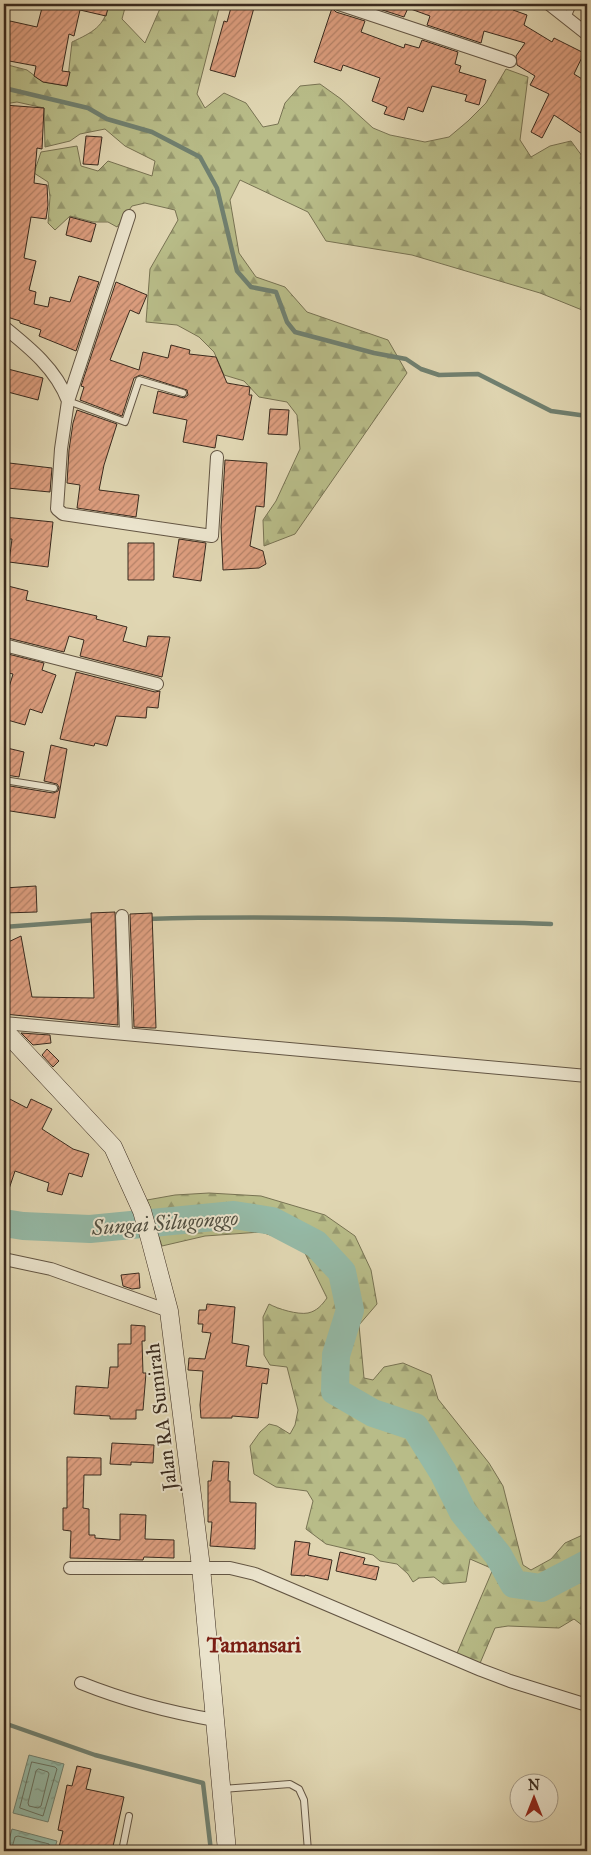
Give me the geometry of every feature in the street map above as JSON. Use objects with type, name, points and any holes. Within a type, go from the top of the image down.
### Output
[{"type":"main road","name":"Jalan RA Sumirah","points":[[4,1030],[113,1147],[142,1211],[150,1239],[169,1311],[200,1567],[227,1851]]},
{"type":"street","points":[[339,4],[510,61]]},
{"type":"street","points":[[548,4],[587,34]]},
{"type":"street","points":[[130,216],[68,401],[56,504],[57,509],[60,513],[212,536],[217,457]]},
{"type":"street","points":[[4,327],[33,350],[47,366],[60,383],[68,401]]},
{"type":"street","points":[[4,645],[157,684]]},
{"type":"street","points":[[122,916],[126,1033]]},
{"type":"street","points":[[4,1023],[587,1076]]},
{"type":"street","points":[[4,1259],[51,1269],[169,1311]]},
{"type":"street","points":[[70,1568],[200,1567],[230,1568],[255,1574],[481,1670],[587,1705]]},
{"type":"street","points":[[82,1683],[138,1704],[183,1715],[215,1720]]},
{"type":"lane","points":[[567,18],[573,4]]},
{"type":"lane","points":[[68,401],[125,422],[139,380],[183,393]]},
{"type":"lane","points":[[4,780],[54,788]]},
{"type":"lane","points":[[221,1789],[290,1784],[299,1789],[304,1800],[308,1851]]},
{"type":"lane","points":[[122,1851],[129,1816]]},
{"type":"green space","points":[[109,4],[126,4],[122,19],[145,43],[162,4],[220,4],[197,94],[205,108],[224,93],[246,103],[263,127],[278,124],[285,103],[300,86],[320,84],[341,99],[373,128],[390,135],[425,142],[449,137],[468,121],[486,103],[506,69],[528,77],[520,140],[531,157],[550,146],[571,141],[585,160],[587,170],[587,312],[540,293],[412,255],[326,241],[308,212],[240,180],[230,200],[239,253],[256,277],[285,287],[307,312],[388,340],[407,373],[295,534],[264,546],[263,520],[276,501],[300,449],[297,415],[287,402],[259,397],[244,381],[224,375],[214,352],[199,337],[177,325],[146,322],[150,269],[178,220],[175,210],[145,203],[132,206],[117,227],[108,222],[93,222],[70,216],[55,230],[48,223],[50,197],[48,182],[34,173],[41,152],[77,146],[81,166],[98,171],[108,161],[152,176],[155,161],[125,146],[105,129],[80,134],[70,141],[45,147],[44,108],[17,102],[4,104],[4,64],[27,70],[43,82],[67,86],[72,42],[97,28],[107,12]]},
{"type":"green space","points":[[209,1193],[261,1196],[325,1215],[355,1236],[371,1270],[377,1304],[359,1325],[364,1378],[373,1380],[384,1367],[403,1363],[431,1375],[438,1399],[489,1463],[503,1486],[523,1565],[531,1570],[551,1559],[565,1543],[587,1533],[587,1629],[574,1619],[559,1628],[508,1626],[495,1628],[478,1668],[455,1658],[493,1569],[470,1559],[466,1582],[443,1584],[434,1577],[419,1578],[413,1582],[408,1574],[397,1564],[380,1561],[373,1555],[326,1544],[306,1529],[313,1501],[307,1491],[276,1487],[254,1474],[250,1446],[260,1432],[269,1424],[277,1426],[290,1434],[295,1425],[298,1410],[287,1367],[270,1365],[264,1355],[263,1317],[269,1304],[288,1311],[308,1313],[314,1311],[327,1298],[301,1245],[261,1232],[205,1236],[162,1246],[147,1200],[175,1195]]},
{"type":"water","points":[[29,1755],[64,1764],[48,1822],[13,1813]]},
{"type":"water","points":[[12,1829],[57,1841],[54,1851],[6,1851]]},
{"type":"building","points":[[43,4],[61,4],[73,7],[73,4],[109,4],[106,16],[80,10],[74,36],[69,34],[62,71],[70,72],[67,86],[43,82],[34,76],[36,66],[4,60],[4,49],[10,21],[37,27]]},
{"type":"building","points":[[232,4],[255,4],[235,77],[210,70],[224,21],[227,22]]},
{"type":"building","points":[[364,4],[515,4],[513,10],[527,15],[524,25],[552,42],[554,38],[584,53],[574,74],[587,82],[587,137],[554,115],[542,138],[531,132],[549,94],[530,85],[535,76],[517,65],[516,56],[525,43],[484,31],[481,43],[427,25],[430,16],[408,8],[404,17]]},
{"type":"building","points":[[332,8],[336,12],[365,21],[361,32],[404,48],[405,44],[419,48],[422,40],[458,52],[455,64],[461,66],[459,72],[486,80],[479,105],[465,101],[467,95],[432,86],[423,112],[408,107],[404,120],[384,114],[387,107],[372,101],[380,78],[343,65],[341,71],[314,62]]},
{"type":"building","points":[[4,105],[44,108],[42,149],[37,148],[34,183],[47,185],[48,205],[46,219],[31,217],[24,258],[36,261],[29,290],[36,292],[34,304],[48,307],[50,297],[70,302],[79,276],[99,282],[76,351],[39,336],[41,330],[4,316]]},
{"type":"building","points":[[86,136],[102,137],[98,165],[83,164]]},
{"type":"building","points":[[70,217],[96,224],[91,242],[66,235]]},
{"type":"building","points":[[116,282],[147,295],[139,314],[130,310],[110,360],[139,370],[143,352],[168,358],[171,345],[190,350],[189,354],[216,357],[227,383],[250,387],[249,395],[252,395],[243,440],[217,435],[215,448],[183,442],[187,420],[153,413],[158,391],[184,398],[188,395],[187,390],[140,375],[134,378],[122,416],[80,400],[84,387],[81,386]]},
{"type":"building","points":[[4,368],[43,378],[38,400],[4,391]]},
{"type":"building","points":[[270,409],[289,410],[287,435],[268,434]]},
{"type":"building","points":[[77,410],[117,424],[104,465],[99,490],[139,495],[136,517],[77,508],[80,485],[67,483],[69,450]]},
{"type":"building","points":[[225,460],[267,463],[264,507],[256,506],[250,546],[263,551],[266,564],[259,568],[223,570],[221,527]]},
{"type":"building","points":[[9,463],[52,468],[50,492],[7,488]]},
{"type":"building","points":[[4,517],[53,522],[48,567],[9,562],[12,539],[4,539]]},
{"type":"building","points":[[179,539],[206,543],[201,581],[173,577]]},
{"type":"building","points":[[128,543],[154,543],[154,580],[128,580]]},
{"type":"building","points":[[4,585],[28,591],[26,600],[97,616],[96,619],[127,627],[123,641],[146,647],[148,636],[170,637],[162,677],[80,656],[84,640],[69,636],[64,652],[4,637]]},
{"type":"building","points":[[4,653],[44,663],[42,670],[56,675],[42,713],[30,709],[25,725],[4,719],[4,704],[13,674],[4,672]]},
{"type":"building","points":[[76,672],[155,692],[160,691],[158,708],[147,707],[146,718],[116,716],[107,746],[95,743],[94,746],[60,739]]},
{"type":"building","points":[[51,745],[67,749],[55,818],[4,810],[4,785],[53,793],[58,791],[59,787],[57,784],[44,781]]},
{"type":"building","points":[[7,748],[24,752],[19,777],[6,775],[7,772],[4,772]]},
{"type":"building","points":[[36,886],[37,912],[4,913],[4,888]]},
{"type":"building","points":[[115,912],[118,1025],[4,1014],[4,944],[21,936],[32,997],[94,998],[91,913]]},
{"type":"building","points":[[152,913],[156,1028],[134,1027],[130,914]]},
{"type":"building","points":[[21,1033],[50,1035],[51,1043],[33,1045]]},
{"type":"building","points":[[47,1049],[59,1061],[53,1067],[42,1055]]},
{"type":"building","points":[[4,1096],[27,1108],[31,1099],[52,1109],[42,1129],[73,1149],[89,1154],[82,1177],[69,1173],[62,1195],[47,1191],[49,1183],[15,1171],[6,1198],[4,1197]]},
{"type":"building","points":[[139,1273],[140,1288],[132,1289],[123,1286],[121,1275]]},
{"type":"building","points":[[207,1304],[235,1307],[232,1343],[249,1346],[246,1366],[269,1369],[267,1384],[262,1383],[258,1418],[232,1416],[232,1418],[201,1418],[200,1405],[203,1371],[188,1370],[189,1358],[205,1359],[211,1333],[202,1332],[203,1324],[198,1324],[199,1310],[206,1310]]},
{"type":"building","points":[[131,1325],[145,1326],[145,1341],[142,1341],[143,1373],[146,1373],[143,1410],[136,1410],[136,1419],[110,1419],[110,1416],[74,1414],[76,1386],[108,1388],[110,1367],[118,1367],[118,1344],[131,1344]]},
{"type":"building","points":[[112,1443],[154,1445],[153,1463],[131,1462],[131,1465],[110,1464]]},
{"type":"building","points":[[67,1457],[101,1458],[101,1475],[84,1475],[83,1508],[89,1509],[89,1535],[95,1535],[95,1538],[120,1540],[120,1514],[146,1515],[145,1539],[174,1540],[174,1558],[144,1557],[143,1560],[70,1558],[71,1531],[63,1530],[63,1508],[67,1508]]},
{"type":"building","points":[[213,1461],[229,1462],[230,1502],[256,1503],[255,1549],[210,1546],[212,1522],[208,1522],[208,1481],[211,1481]]},
{"type":"building","points":[[295,1541],[310,1543],[308,1555],[332,1560],[328,1580],[305,1575],[291,1575]]},
{"type":"building","points":[[340,1552],[365,1558],[363,1564],[379,1567],[376,1580],[336,1571]]},
{"type":"building","points":[[77,1766],[91,1769],[86,1789],[124,1797],[112,1851],[58,1851],[63,1831],[58,1830],[67,1785],[72,1786]]},
{"type":"waterway","points":[[4,88],[88,108],[107,119],[152,132],[200,157],[217,188],[237,271],[251,287],[276,292],[287,322],[295,332],[374,353],[406,359],[421,369],[439,375],[478,374],[551,411],[587,416]]},
{"type":"waterway","points":[[147,919],[299,918],[551,924]]},
{"type":"waterway","points":[[4,927],[97,920]]},
{"type":"waterway","name":"Sungai Silugonggo","points":[[4,1223],[23,1226],[90,1229],[234,1215],[272,1221],[316,1244],[342,1272],[350,1310],[336,1355],[335,1391],[373,1413],[415,1427],[443,1472],[463,1512],[498,1555],[514,1584],[541,1588],[587,1564]]},
{"type":"waterway","points":[[4,1723],[95,1755],[203,1783],[211,1851]]},
{"type":"district","name":"Tamansari","points":[[254,1644]]}]
